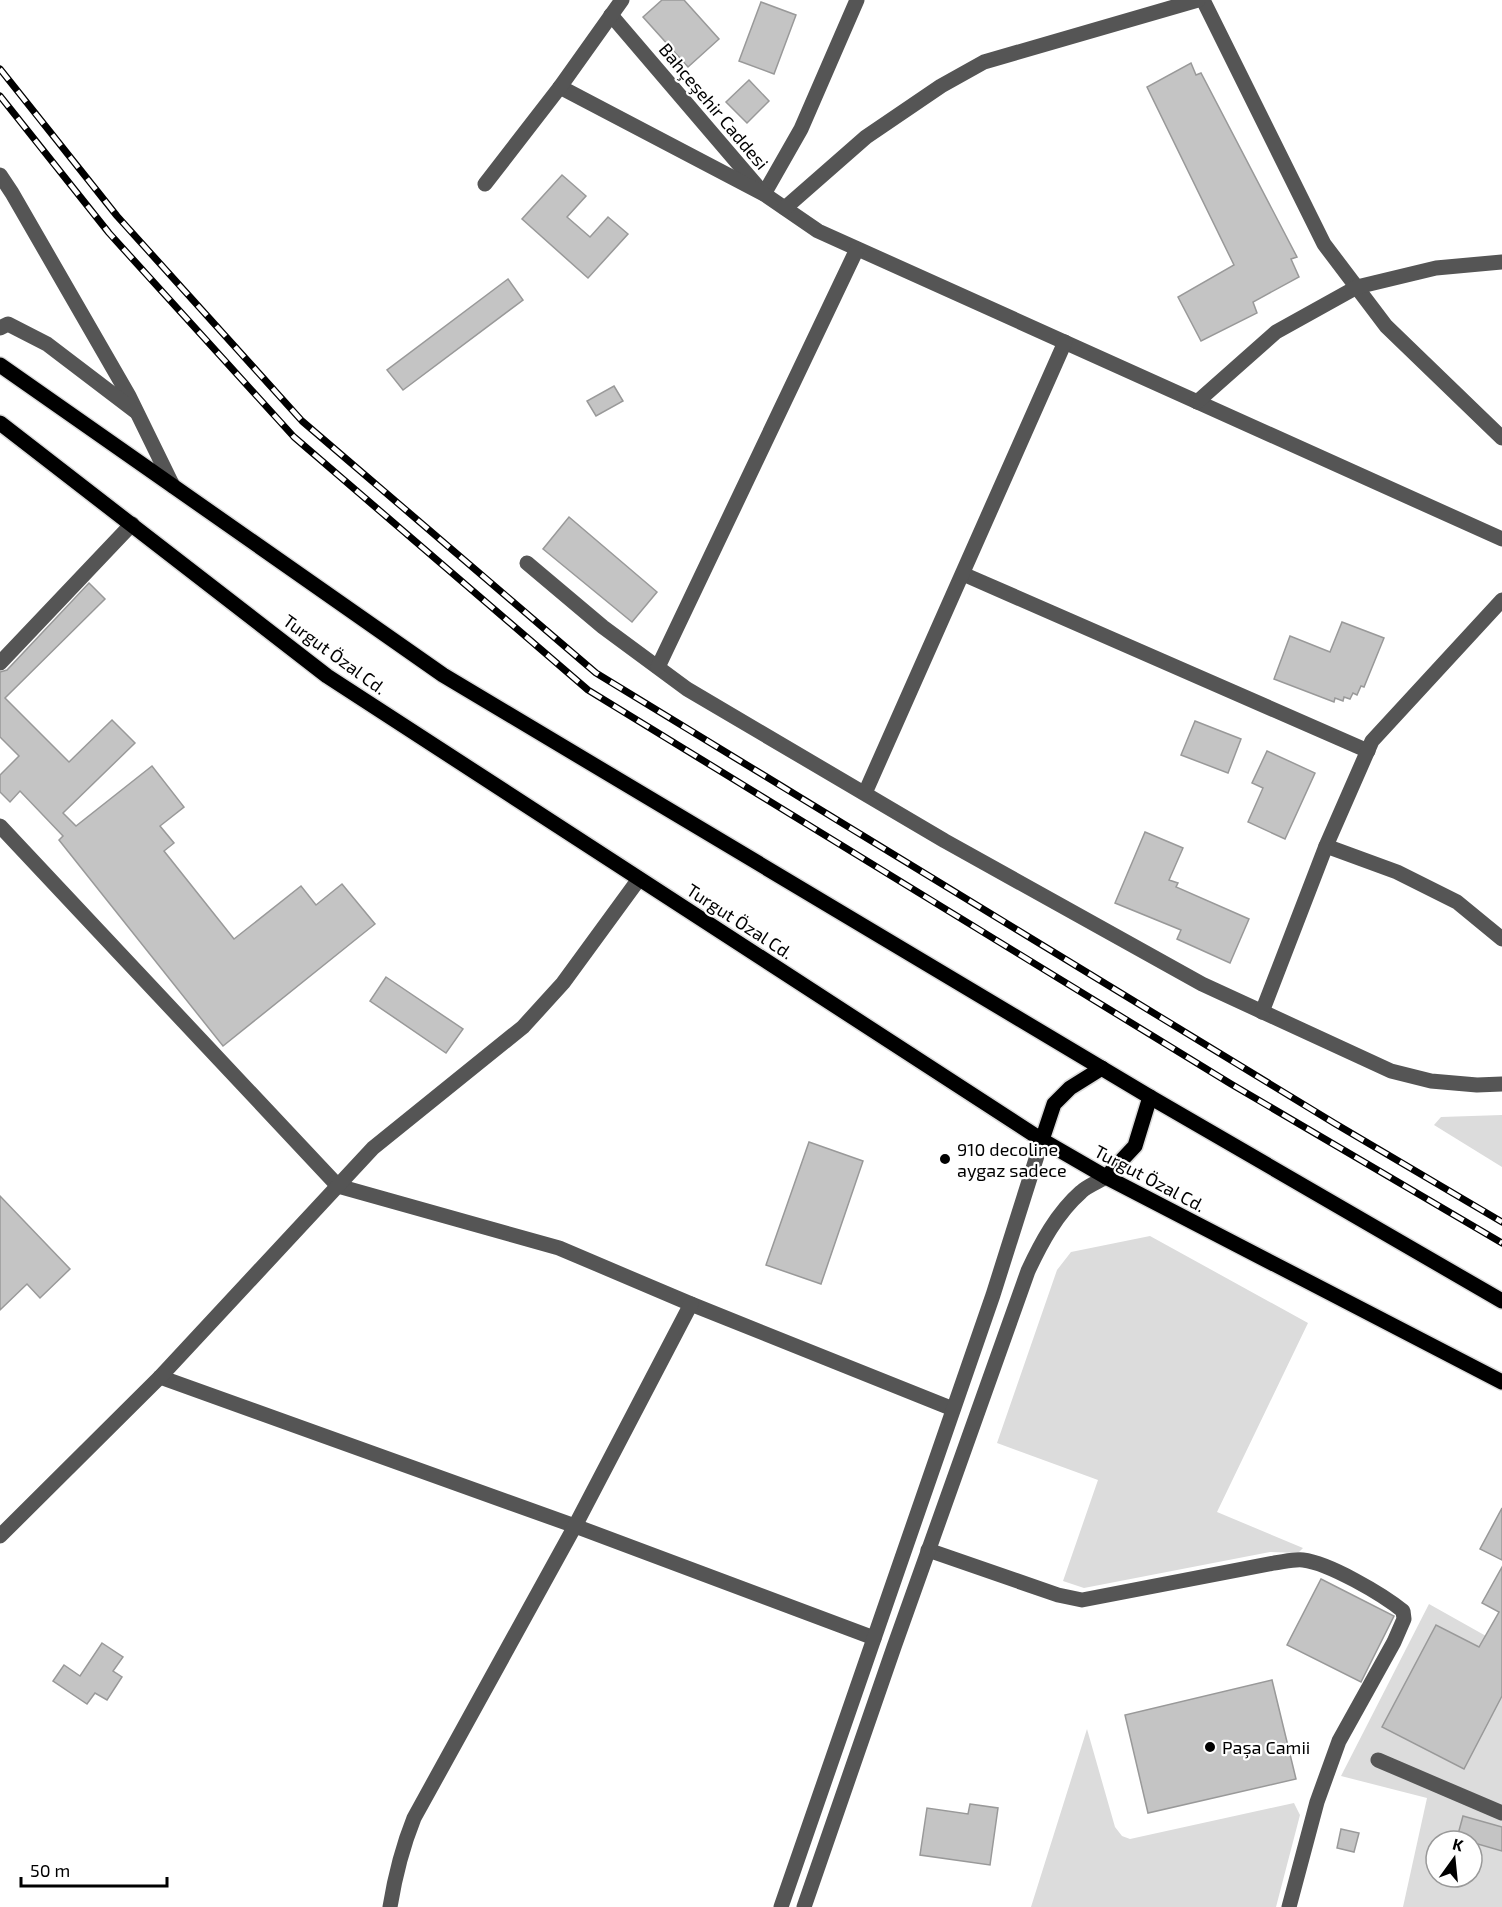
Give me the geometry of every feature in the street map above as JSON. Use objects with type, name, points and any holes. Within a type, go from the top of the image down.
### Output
[{"type":"main road","points":[[0,364],[442,675],[1150,1097],[1502,1300]]},
{"type":"main road","name":"Turgut Özal Cd.","points":[[0,423],[327,676],[1042,1140],[1106,1177],[1502,1382]]},
{"type":"main road","points":[[1042,1140],[1054,1104],[1070,1088],[1102,1068]]},
{"type":"main road","points":[[1106,1177],[1135,1146],[1150,1097]]},
{"type":"street","points":[[485,184],[560,87],[622,0]]},
{"type":"street","name":"Bahçeşehir Caddesi","points":[[611,15],[764,194],[801,129],[857,0]]},
{"type":"street","points":[[785,208],[866,137],[940,86],[984,62],[1198,0]]},
{"type":"street","points":[[1203,0],[1324,244],[1386,326],[1502,438]]},
{"type":"street","points":[[560,87],[764,194],[818,231],[1502,539]]},
{"type":"street","points":[[0,175],[137,412],[173,486]]},
{"type":"street","points":[[658,667],[857,249]]},
{"type":"street","points":[[1197,402],[1276,332],[1357,287],[1436,268],[1502,262]]},
{"type":"street","points":[[0,328],[8,324],[47,344],[137,412]]},
{"type":"street","points":[[865,793],[1065,342]]},
{"type":"street","points":[[0,663],[132,524]]},
{"type":"street","points":[[526,563],[603,627],[687,689],[945,841],[1202,984],[1391,1071],[1431,1081],[1477,1085],[1502,1084]]},
{"type":"street","points":[[963,574],[1368,751]]},
{"type":"street","points":[[1262,1012],[1326,846],[1372,741],[1502,600]]},
{"type":"street","points":[[0,826],[338,1186],[559,1248],[691,1304],[953,1409]]},
{"type":"street","points":[[1326,846],[1397,872],[1457,902],[1502,939]]},
{"type":"street","points":[[0,1536],[160,1377],[373,1148],[479,1061],[524,1028],[563,983],[639,879]]},
{"type":"street","points":[[781,1907],[993,1294],[1042,1140]]},
{"type":"street","points":[[804,1907],[1028,1271],[1041,1242],[1082,1190],[1106,1177]]},
{"type":"street","points":[[390,1907],[403,1845],[414,1818],[575,1526],[691,1304]]},
{"type":"street","points":[[160,1377],[575,1526],[874,1638]]},
{"type":"street","points":[[928,1550],[1058,1595],[1082,1600],[1274,1563],[1302,1560],[1324,1565],[1390,1601],[1403,1611],[1404,1619],[1394,1642],[1339,1741],[1317,1802],[1289,1907]]},
{"type":"street","points":[[1378,1760],[1502,1813]]},
{"type":"shaded area","points":[[1502,1115],[1502,1167],[1434,1125],[1441,1117]]},
{"type":"shaded area","points":[[1150,1236],[1308,1323],[1217,1512],[1303,1548],[1298,1553],[1270,1552],[1084,1588],[1063,1581],[1098,1480],[997,1443],[1057,1270],[1071,1252]]},
{"type":"shaded area","points":[[1429,1604],[1502,1645],[1502,1907],[1403,1907],[1427,1798],[1341,1776]]},
{"type":"shaded area","points":[[1087,1729],[1115,1827],[1122,1836],[1130,1839],[1294,1803],[1300,1815],[1276,1907],[1031,1907]]},
{"type":"building","points":[[662,0],[684,0],[719,39],[688,67],[643,17]]},
{"type":"building","points":[[761,2],[796,15],[774,74],[739,61]]},
{"type":"building","points":[[1191,63],[1196,75],[1201,73],[1297,257],[1291,259],[1299,277],[1253,302],[1257,313],[1201,341],[1178,297],[1234,265],[1147,87]]},
{"type":"building","points":[[749,80],[769,101],[747,123],[726,102]]},
{"type":"building","points":[[562,175],[586,196],[567,217],[590,237],[608,217],[628,234],[588,278],[522,219]]},
{"type":"building","points":[[508,279],[523,300],[403,390],[387,370]]},
{"type":"building","points":[[614,386],[623,401],[596,416],[587,401]]},
{"type":"building","points":[[569,517],[657,592],[632,622],[543,549]]},
{"type":"building","points":[[89,583],[105,599],[5,698],[69,762],[112,720],[135,743],[63,813],[76,826],[152,766],[184,807],[160,826],[174,843],[164,851],[234,939],[301,886],[316,905],[342,884],[375,924],[223,1046],[59,840],[63,836],[20,791],[10,802],[0,792],[0,775],[19,756],[0,737],[0,672],[7,670]]},
{"type":"building","points":[[1342,622],[1384,638],[1364,687],[1361,686],[1357,695],[1353,693],[1350,699],[1344,697],[1343,701],[1335,698],[1334,702],[1274,679],[1290,636],[1330,652]]},
{"type":"building","points":[[1195,721],[1241,739],[1228,773],[1181,755]]},
{"type":"building","points":[[1267,751],[1315,773],[1285,839],[1248,822],[1263,788],[1252,783]]},
{"type":"building","points":[[1145,832],[1183,848],[1169,880],[1178,883],[1176,887],[1249,919],[1230,963],[1177,939],[1181,930],[1115,903]]},
{"type":"building","points":[[386,977],[463,1029],[446,1053],[370,1001]]},
{"type":"building","points":[[809,1142],[863,1161],[821,1284],[766,1265]]},
{"type":"building","points":[[0,1196],[70,1269],[40,1298],[27,1284],[0,1310]]},
{"type":"building","points":[[1502,1508],[1502,1560],[1480,1549]]},
{"type":"building","points":[[1502,1567],[1502,1696],[1464,1769],[1382,1727],[1436,1625],[1479,1647],[1499,1612],[1482,1603]]},
{"type":"building","points":[[1321,1579],[1394,1616],[1361,1682],[1287,1645]]},
{"type":"building","points":[[102,1643],[123,1657],[113,1671],[122,1677],[107,1700],[95,1693],[87,1704],[53,1681],[64,1665],[80,1676]]},
{"type":"building","name":"Paşa Camii","points":[[1272,1680],[1296,1779],[1148,1813],[1125,1715]]},
{"type":"building","points":[[970,1804],[998,1808],[990,1865],[920,1855],[927,1808],[968,1814]]},
{"type":"building","points":[[1463,1816],[1502,1827],[1502,1851],[1484,1846],[1484,1829],[1459,1829]]},
{"type":"building","points":[[1341,1829],[1359,1833],[1354,1852],[1337,1848]]},
{"type":"railway","points":[[0,69],[117,216],[302,421],[596,673],[1334,1123],[1502,1222]]},
{"type":"railway","points":[[0,96],[109,233],[294,437],[588,690],[1231,1084],[1502,1243]]},
{"type":"place","name":"910 decoline aygaz sadece","points":[[945,1159]]},
{"type":"place","name":"Paşa Camii","points":[[1210,1747]]}]
